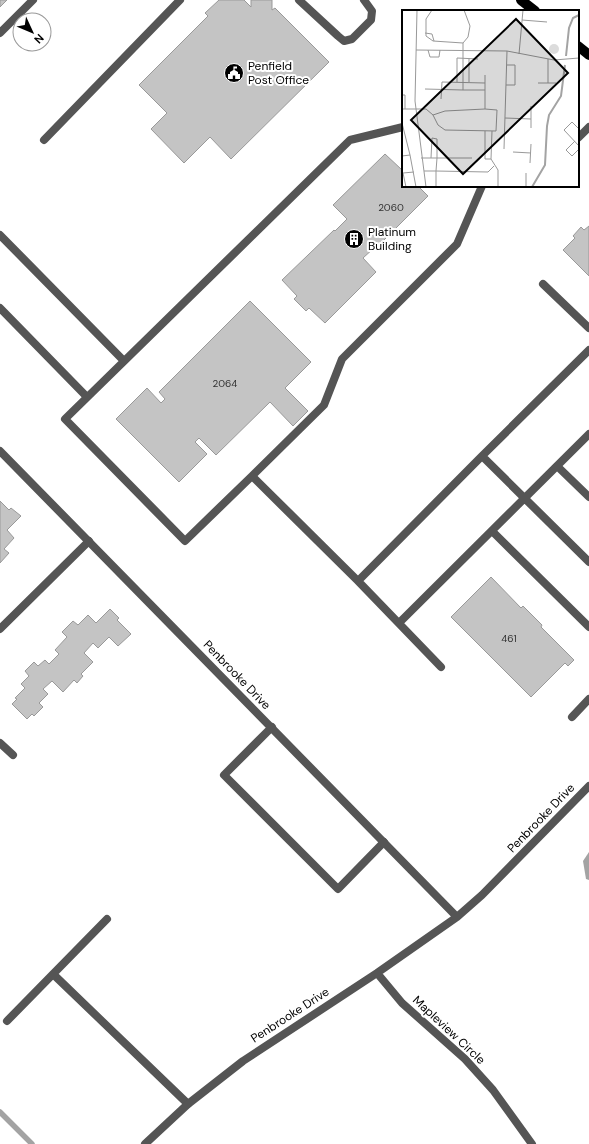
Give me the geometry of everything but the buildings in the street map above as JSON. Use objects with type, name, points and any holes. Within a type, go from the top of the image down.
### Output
[{"type":"main road","points":[[521,0],[534,10]]},
{"type":"main road","points":[[579,47],[589,55]]},
{"type":"street","points":[[0,33],[32,0]]},
{"type":"street","points":[[44,140],[180,0]]},
{"type":"street","points":[[299,0],[344,41],[352,39],[371,20],[372,11],[364,0]]},
{"type":"street","points":[[402,127],[350,140],[65,419],[184,541],[324,405],[342,359],[457,244],[482,187]]},
{"type":"street","points":[[579,137],[589,127]]},
{"type":"street","points":[[0,235],[124,360]]},
{"type":"street","points":[[543,284],[589,328]]},
{"type":"street","points":[[0,308],[87,397]]},
{"type":"street","points":[[358,581],[589,350]]},
{"type":"street","points":[[399,623],[589,434]]},
{"type":"street","name":"Penbrooke Drive","points":[[0,450],[458,917]]},
{"type":"street","points":[[482,456],[589,562]]},
{"type":"street","points":[[558,466],[589,497]]},
{"type":"street","points":[[252,476],[358,581],[441,667]]},
{"type":"street","points":[[492,531],[589,628]]},
{"type":"street","points":[[0,629],[88,541]]},
{"type":"street","points":[[572,717],[589,699]]},
{"type":"street","points":[[272,727],[224,775],[338,889],[384,842]]},
{"type":"street","points":[[0,743],[13,755]]},
{"type":"street","name":"Penbrooke Drive","points":[[145,1144],[188,1104],[243,1061],[377,973],[458,917],[482,895],[589,786]]},
{"type":"street","points":[[7,1021],[107,919]]},
{"type":"street","name":"Mapleview Circle","points":[[377,973],[402,1003],[465,1059],[493,1090],[532,1144]]},
{"type":"street","points":[[53,974],[188,1104]]},
{"type":"shaded area","points":[[589,852],[589,880],[586,879],[583,861]]},
{"type":"waterway","points":[[0,1112],[32,1144]]},
{"type":"place","name":"Penfield Post Office","points":[[234,73]]},
{"type":"place","name":"Platinum Building","points":[[354,239]]}]
